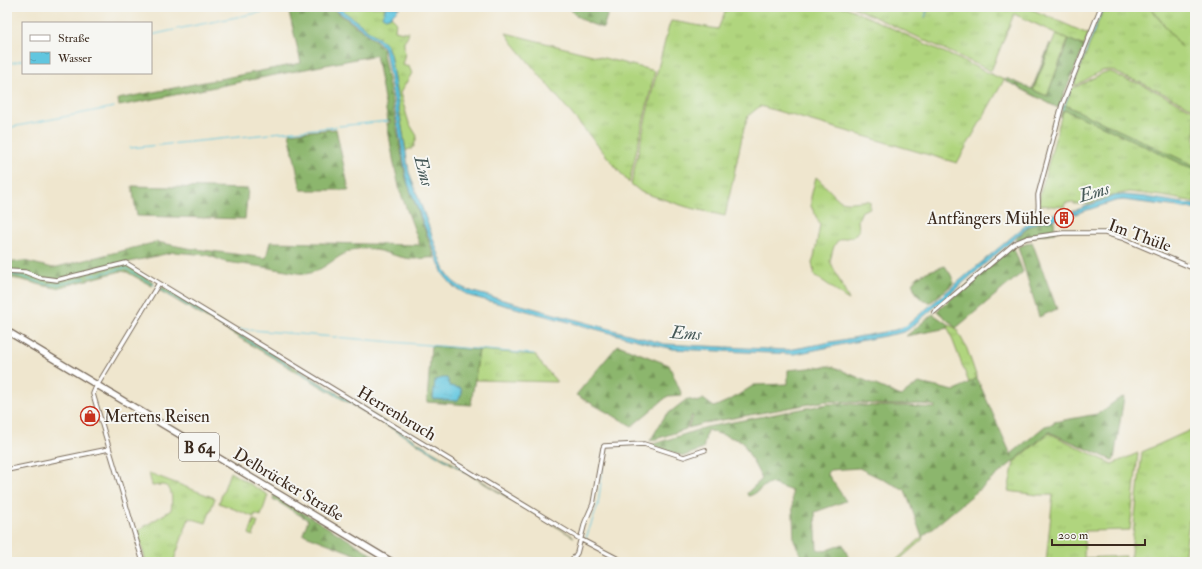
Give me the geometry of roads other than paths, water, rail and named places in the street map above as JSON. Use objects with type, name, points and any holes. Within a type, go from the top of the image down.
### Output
[{"type":"main road","name":"Delbrücker Straße","points":[[7,331],[392,562]]},
{"type":"street","points":[[1031,219],[1037,214],[1038,195],[1062,105],[1101,7]]},
{"type":"street","name":"Im Thüle","points":[[934,312],[1015,243],[1027,238],[1069,233],[1104,233],[1122,238],[1195,269]]},
{"type":"street","name":"Herrenbruch","points":[[7,271],[25,272],[40,278],[57,280],[126,263],[580,539],[624,562]]},
{"type":"street","points":[[143,562],[93,394],[94,389],[159,283]]},
{"type":"street","points":[[572,562],[577,553],[585,522],[593,504],[602,448],[604,446],[644,444],[684,457],[705,450]]},
{"type":"street","points":[[7,470],[109,449]]},
{"type":"water","points":[[332,7],[338,7],[387,46],[390,54],[409,172],[442,263],[451,279],[459,286],[477,293],[665,344],[786,350],[895,330],[906,326],[1033,220],[1059,211],[1062,211],[1063,215],[1114,196],[1123,195],[1195,205],[1195,209],[1123,200],[1115,201],[1058,219],[1036,223],[1028,227],[904,332],[795,354],[672,349],[470,296],[454,287],[443,274],[408,184],[386,56],[383,47],[379,42]]},
{"type":"water","points":[[386,7],[400,7],[391,16],[386,18],[382,16]]},
{"type":"water","points":[[447,378],[450,386],[461,388],[462,394],[457,401],[433,399],[435,380]]},
{"type":"waterway","points":[[177,29],[287,7]]},
{"type":"waterway","points":[[925,17],[928,7]]},
{"type":"waterway","points":[[930,9],[946,7]]},
{"type":"waterway","points":[[1073,83],[1103,7]]},
{"type":"waterway","points":[[152,35],[174,30]]},
{"type":"waterway","points":[[7,64],[22,60]]},
{"type":"waterway","points":[[1063,109],[1071,88]]},
{"type":"waterway","points":[[7,128],[114,107]]},
{"type":"waterway","points":[[339,126],[388,121]]},
{"type":"waterway","points":[[272,133],[336,127]]},
{"type":"waterway","points":[[130,148],[269,134]]},
{"type":"waterway","points":[[89,276],[125,268],[154,285]]},
{"type":"waterway","points":[[7,274],[52,284],[66,283],[85,278]]},
{"type":"waterway","points":[[160,289],[234,333]]},
{"type":"waterway","points":[[240,329],[534,354]]},
{"type":"waterway","points":[[240,336],[291,367]]},
{"type":"waterway","points":[[298,371],[449,462]]},
{"type":"waterway","points":[[586,538],[598,505],[605,451]]},
{"type":"waterway","points":[[454,464],[470,474]]},
{"type":"place","name":"Antfängers Mühle","points":[[1064,218]]},
{"type":"place","name":"Mertens Reisen","points":[[90,416]]},
{"type":"water label","name":"Ems","points":[[424,171]]},
{"type":"water label","name":"Ems","points":[[1094,192]]},
{"type":"water label","name":"Ems","points":[[686,333]]}]
